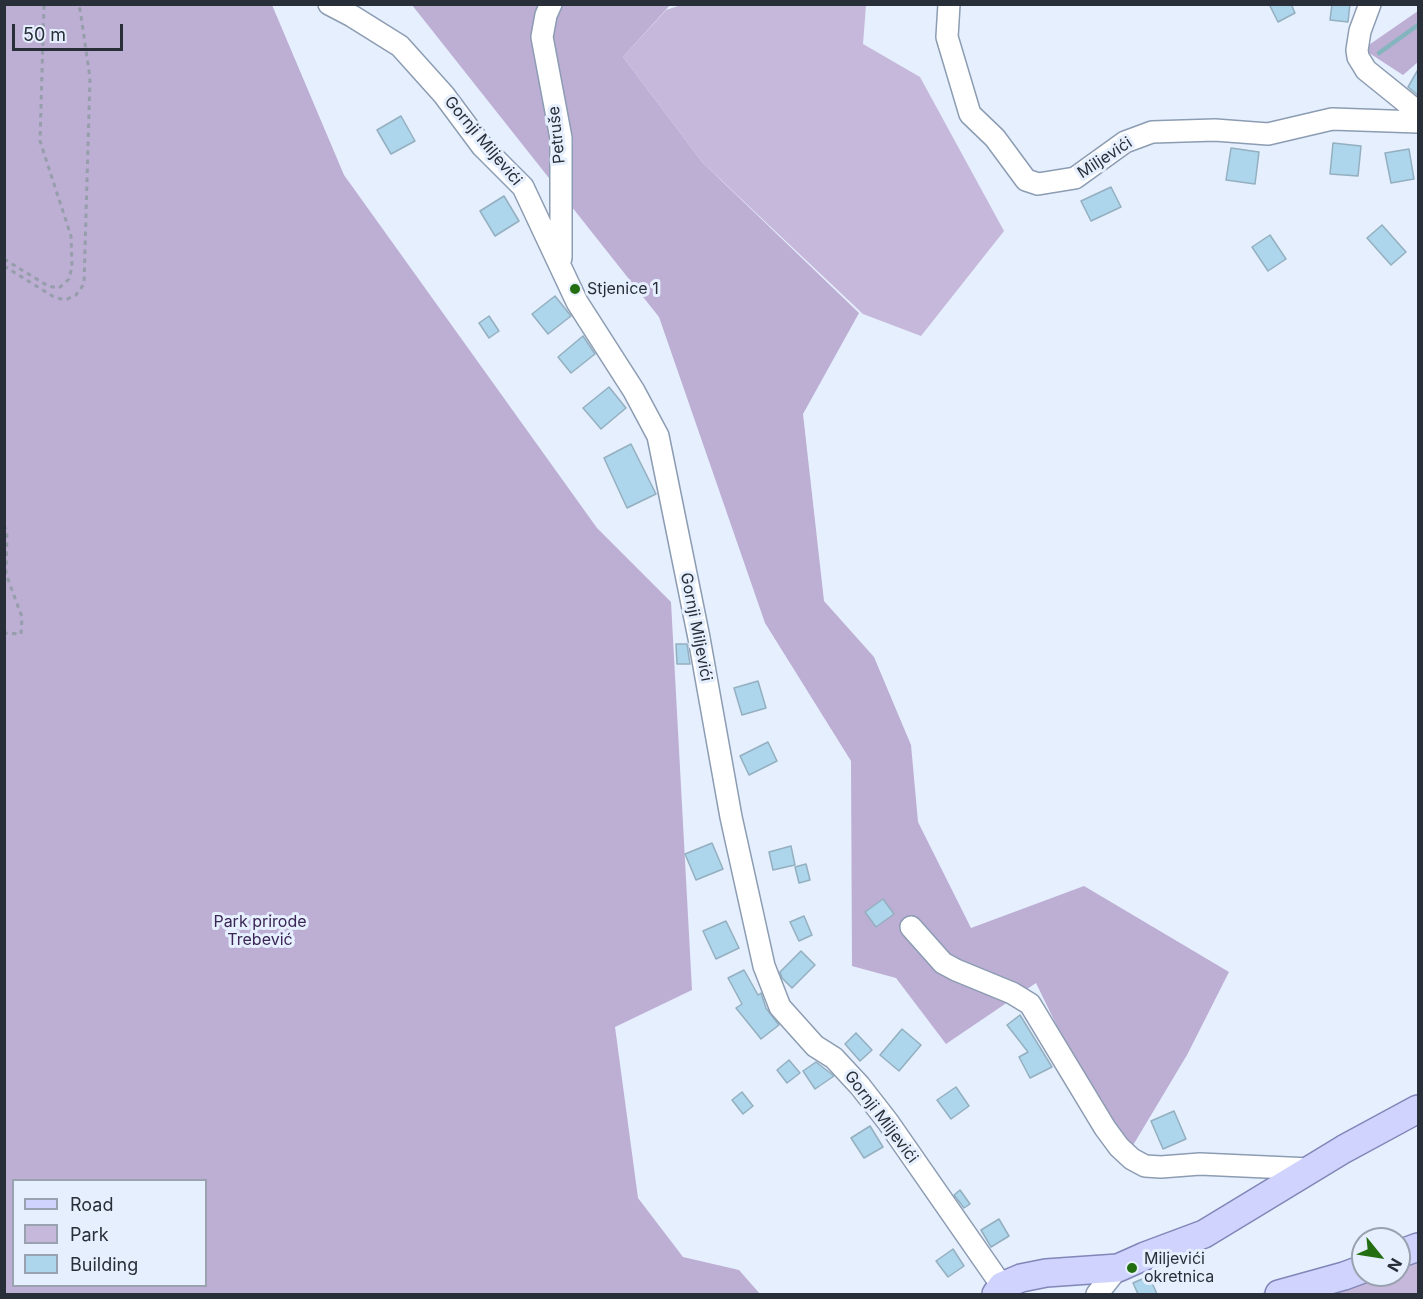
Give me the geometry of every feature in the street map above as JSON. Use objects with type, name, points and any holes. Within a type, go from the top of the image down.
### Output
[{"type":"main road","points":[[999,1291],[1021,1278],[1046,1273],[1118,1268],[1204,1234],[1310,1170],[1419,1109]]},
{"type":"main road","points":[[1279,1294],[1351,1273]]},
{"type":"street","name":"Gornji Miljevići","points":[[329,4],[400,46],[444,95],[482,146],[523,187],[577,302],[634,391],[658,436],[699,638],[730,817],[755,917],[764,966],[780,1007],[815,1046],[834,1058],[860,1086],[888,1122],[999,1291]]},
{"type":"street","name":"Petruše","points":[[551,4],[546,15],[542,37],[561,138],[561,268]]},
{"type":"street","name":"Miljevići","points":[[949,4],[947,38],[970,114],[994,138],[1026,180],[1038,184],[1075,178],[1125,142],[1152,132],[1215,130],[1268,135],[1332,119],[1419,122]]},
{"type":"street","points":[[1370,4],[1360,31],[1358,57],[1366,70],[1419,112]]},
{"type":"street","points":[[911,927],[943,963],[1012,993],[1030,1004],[1105,1128],[1132,1159],[1145,1166],[1153,1167],[1200,1164],[1310,1170]]},
{"type":"street","points":[[1097,1294],[1118,1268]]},
{"type":"path","points":[[4,260],[48,286],[59,288],[69,279],[72,266],[71,236],[40,141],[44,4]]},
{"type":"path","points":[[4,266],[54,297],[65,300],[76,295],[84,284],[90,78],[80,9],[76,4]]},
{"type":"path","points":[[4,525],[7,532],[6,574],[22,617],[21,634],[4,633]]},
{"type":"green space","name":"Park prirode Trebević","points":[[5,4],[272,5],[344,175],[597,528],[671,602],[692,990],[615,1027],[638,1198],[683,1257],[739,1270],[760,1294],[5,1294]]},
{"type":"green space","points":[[412,5],[670,5],[623,57],[702,162],[859,313],[803,414],[824,601],[874,657],[911,745],[918,822],[971,928],[1084,886],[1229,972],[1187,1055],[1123,1162],[1036,983],[946,1044],[896,978],[852,966],[851,761],[765,623],[659,317]]},
{"type":"green space","points":[[681,5],[866,5],[863,44],[920,77],[1004,231],[921,336],[863,314],[702,162],[623,57],[666,10]]},
{"type":"green space","points":[[1418,11],[1418,62],[1403,75],[1363,49]]},
{"type":"green space","points":[[1418,1232],[1418,1294],[1259,1294],[1324,1271],[1351,1259],[1351,1287],[1411,1287],[1411,1234]]},
{"type":"building","points":[[1269,4],[1291,4],[1295,13],[1278,22]]},
{"type":"building","points":[[1332,4],[1350,4],[1348,22],[1330,20]]},
{"type":"building","points":[[1419,68],[1419,96],[1408,87]]},
{"type":"building","points":[[401,116],[415,141],[391,154],[377,130]]},
{"type":"building","points":[[1333,143],[1361,146],[1358,176],[1330,174]]},
{"type":"building","points":[[1231,148],[1259,152],[1255,184],[1226,180]]},
{"type":"building","points":[[1409,149],[1414,179],[1391,183],[1385,153]]},
{"type":"building","points":[[1111,187],[1121,207],[1091,221],[1081,201]]},
{"type":"building","points":[[504,196],[519,221],[495,236],[480,211]]},
{"type":"building","points":[[1382,225],[1406,252],[1391,265],[1367,238]]},
{"type":"building","points":[[1270,235],[1286,259],[1268,271],[1252,247]]},
{"type":"building","points":[[555,296],[571,316],[548,334],[532,314]]},
{"type":"building","points":[[489,316],[499,331],[489,338],[479,323]]},
{"type":"building","points":[[583,336],[595,354],[571,373],[558,357]]},
{"type":"building","points":[[609,387],[626,408],[601,429],[583,408]]},
{"type":"building","points":[[631,444],[656,494],[627,508],[604,458]]},
{"type":"building","points":[[676,644],[687,644],[690,664],[677,664]]},
{"type":"building","points":[[758,681],[766,708],[742,715],[734,688]]},
{"type":"building","points":[[768,742],[777,761],[749,775],[740,756]]},
{"type":"building","points":[[712,843],[723,869],[696,880],[685,854]]},
{"type":"building","points":[[791,846],[795,865],[773,870],[769,852]]},
{"type":"building","points":[[806,864],[810,880],[799,883],[795,867]]},
{"type":"building","points":[[883,899],[894,914],[876,927],[865,912]]},
{"type":"building","points":[[804,916],[812,935],[799,941],[790,922]]},
{"type":"building","points":[[726,921],[739,948],[716,959],[703,931]]},
{"type":"building","points":[[801,951],[815,965],[792,988],[782,978],[780,972]]},
{"type":"building","points":[[744,970],[758,995],[761,993],[766,1008],[779,1025],[761,1039],[736,1008],[742,1004],[728,978]]},
{"type":"building","points":[[1020,1015],[1052,1067],[1030,1078],[1019,1057],[1028,1052],[1007,1025]]},
{"type":"building","points":[[902,1029],[921,1045],[899,1071],[880,1055]]},
{"type":"building","points":[[856,1033],[872,1050],[860,1061],[845,1044]]},
{"type":"building","points":[[789,1060],[800,1073],[787,1083],[777,1070]]},
{"type":"building","points":[[816,1062],[834,1076],[815,1089],[803,1071]]},
{"type":"building","points":[[956,1087],[969,1106],[951,1119],[937,1100]]},
{"type":"building","points":[[742,1092],[753,1106],[743,1114],[732,1100]]},
{"type":"building","points":[[1174,1111],[1186,1139],[1163,1149],[1151,1121]]},
{"type":"building","points":[[870,1126],[883,1147],[864,1158],[851,1138]]},
{"type":"building","points":[[960,1190],[970,1204],[964,1208],[954,1195]]},
{"type":"building","points":[[999,1219],[1009,1236],[991,1247],[981,1230]]},
{"type":"building","points":[[953,1249],[964,1266],[948,1277],[936,1261]]},
{"type":"building","points":[[1149,1276],[1157,1294],[1138,1294],[1133,1283]]},
{"type":"waterway","points":[[1379,53],[1418,25]]},
{"type":"place","name":"Stjenice 1","points":[[575,289]]},
{"type":"place","name":"Miljevići okretnica","points":[[1132,1268]]}]
